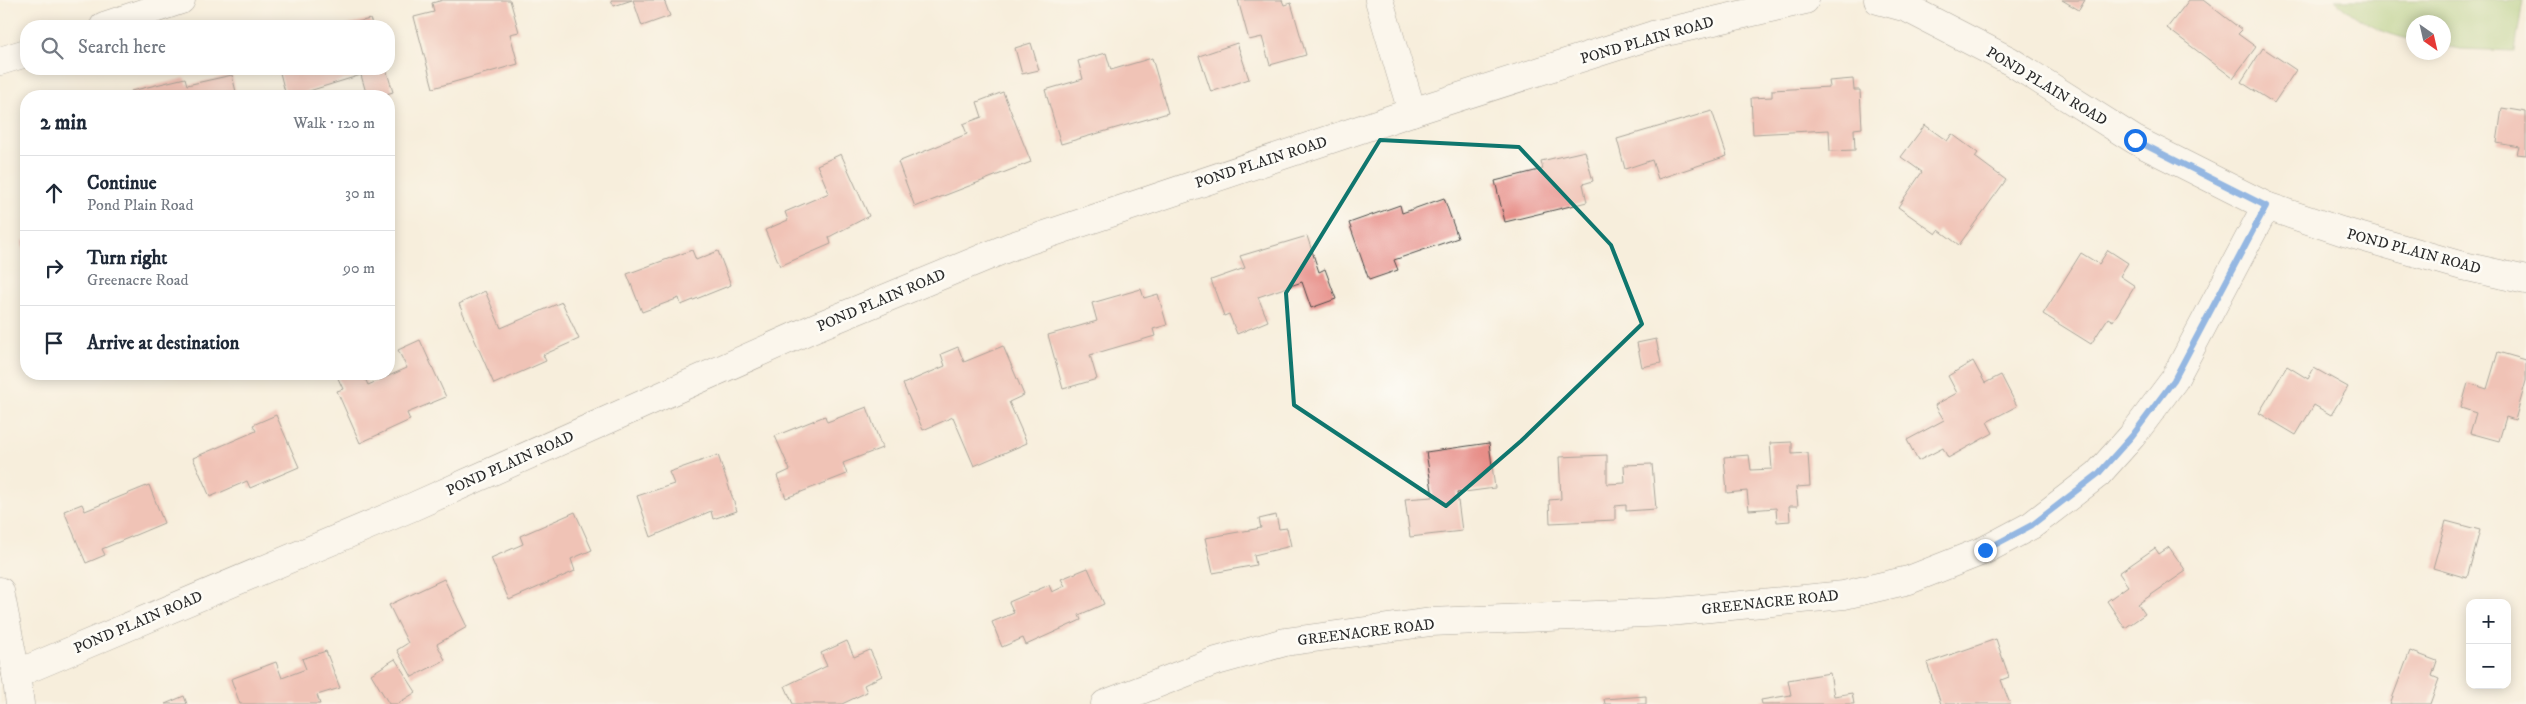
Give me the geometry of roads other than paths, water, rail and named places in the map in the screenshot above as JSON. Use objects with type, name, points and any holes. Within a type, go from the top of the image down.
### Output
[{"type":"street","points":[[122,20],[181,0]]},
{"type":"street","points":[[1379,0],[1412,112]]},
{"type":"street","name":"POND PLAIN ROAD","points":[[16,674],[410,508],[816,327],[1012,246],[1412,112],[1653,35],[1805,0]]},
{"type":"street","name":"POND PLAIN ROAD","points":[[1878,0],[1907,8],[2010,61],[2135,140],[2266,206],[2340,231],[2459,265],[2526,280]]},
{"type":"street","points":[[0,62],[20,54]]},
{"type":"street","name":"GREENACRE ROAD","points":[[1105,704],[1213,662],[1285,642],[1431,622],[1669,612],[1844,595],[1909,580],[1985,550],[2032,525],[2098,474],[2132,436],[2174,380],[2266,206]]},
{"type":"street","points":[[0,591],[20,704]]}]
